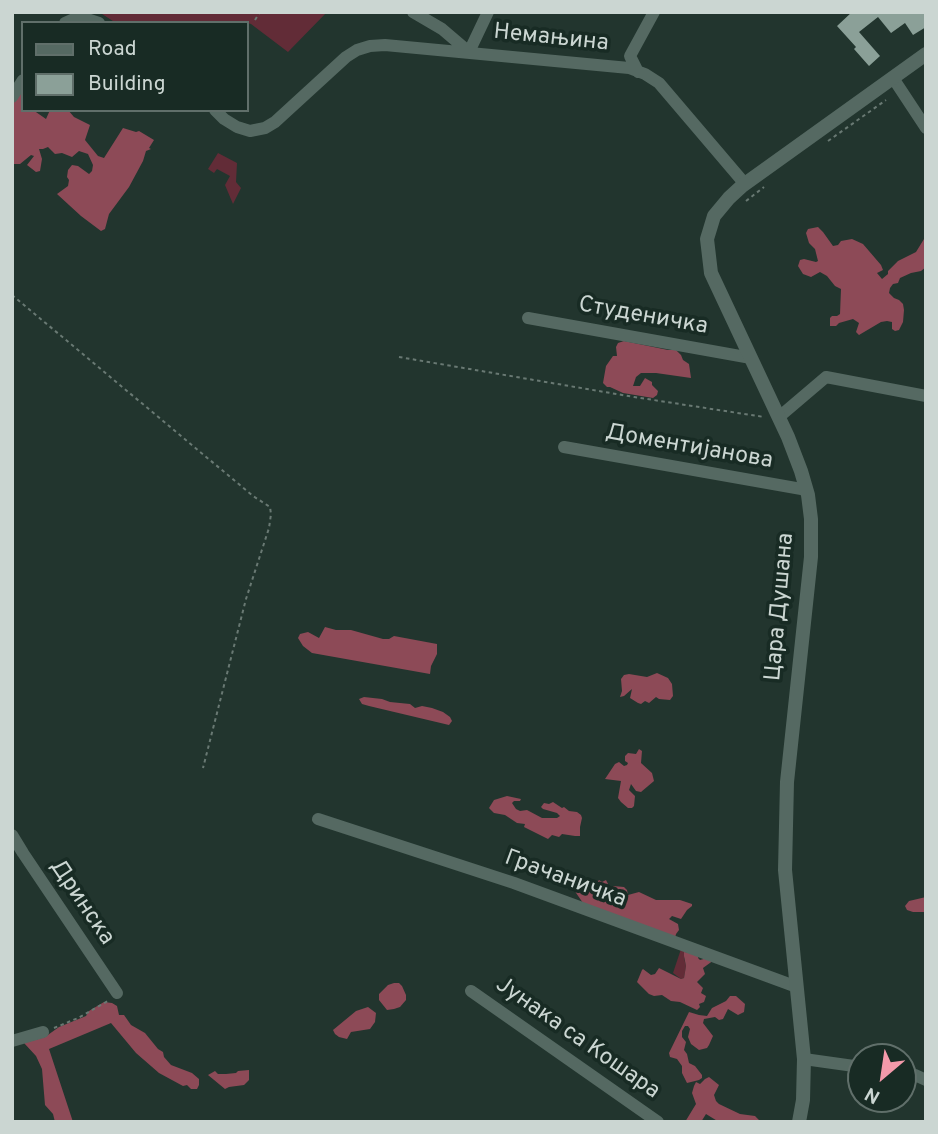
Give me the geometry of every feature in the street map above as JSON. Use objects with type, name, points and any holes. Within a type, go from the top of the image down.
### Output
[{"type":"street","points":[[413,12],[442,29],[469,52],[488,12]]},
{"type":"street","points":[[638,72],[630,56],[654,12]]},
{"type":"street","points":[[69,21],[76,18],[97,18]]},
{"type":"street","name":"Немањина","points":[[217,112],[237,127],[250,131],[265,128],[346,57],[370,46],[469,52],[629,68],[659,83],[745,184]]},
{"type":"street","name":"Цара Душана","points":[[799,1122],[803,1100],[804,1059],[785,870],[786,807],[811,557],[811,519],[801,471],[710,273],[707,239],[714,216],[745,184],[926,54]]},
{"type":"street","points":[[893,78],[926,128]]},
{"type":"street","name":"Студеничка","points":[[528,318],[751,358]]},
{"type":"street","points":[[778,416],[826,377],[926,396]]},
{"type":"street","name":"Доментијанова","points":[[564,447],[807,490]]},
{"type":"street","name":"Грачаничка","points":[[318,819],[547,894],[797,987]]},
{"type":"street","name":"Дринска","points":[[12,835],[117,993]]},
{"type":"street","name":"Јунака са Кошара","points":[[471,991],[658,1122]]},
{"type":"street","points":[[12,1041],[43,1032]]},
{"type":"street","points":[[804,1059],[847,1065]]},
{"type":"path","points":[[255,20],[260,12]]},
{"type":"path","points":[[12,295],[242,487],[271,507],[269,528],[246,599],[203,768]]},
{"type":"path","points":[[399,357],[759,417],[778,416]]},
{"type":"path","points":[[43,1032],[78,1018],[107,1002],[117,993]]},
{"type":"shaded area","points":[[99,12],[327,12],[288,52],[248,21],[113,21]]},
{"type":"shaded area","points":[[21,93],[21,112],[36,112],[46,119],[49,112],[70,112],[90,125],[85,140],[98,156],[104,158],[123,128],[139,131],[154,140],[129,187],[109,214],[105,229],[101,231],[57,194],[68,186],[68,170],[72,165],[89,174],[92,171],[93,165],[88,154],[79,151],[72,157],[62,153],[55,154],[48,147],[39,149],[42,159],[40,171],[36,172],[27,165],[34,156],[31,155],[12,167],[12,103]]},
{"type":"shaded area","points":[[218,153],[237,163],[236,182],[241,188],[233,204],[225,185],[230,176],[217,169],[214,173],[208,169]]},
{"type":"shaded area","points":[[818,227],[833,246],[852,239],[863,244],[881,265],[883,270],[877,273],[882,279],[898,261],[916,252],[924,239],[926,267],[900,278],[898,283],[890,288],[889,293],[903,304],[903,322],[899,330],[892,329],[892,322],[887,321],[859,335],[856,332],[859,323],[853,319],[830,326],[830,318],[840,314],[841,289],[820,272],[811,277],[803,274],[798,266],[800,260],[804,259],[818,261],[806,233],[808,229]]},
{"type":"shaded area","points":[[624,341],[676,350],[689,364],[691,378],[641,373],[636,377],[633,386],[640,386],[645,378],[652,382],[658,391],[653,398],[623,393],[607,387],[603,383],[606,366],[613,356],[617,356],[618,343]]},
{"type":"shaded area","points":[[325,627],[351,630],[383,639],[394,636],[437,644],[437,654],[430,674],[312,653],[298,638],[300,634],[308,632],[319,638]]},
{"type":"shaded area","points":[[657,673],[668,678],[672,684],[673,696],[670,700],[656,697],[649,703],[645,701],[641,704],[630,698],[632,689],[620,697],[621,679],[624,675],[647,677]]},
{"type":"shaded area","points":[[364,697],[410,704],[415,708],[432,708],[443,712],[452,721],[449,725],[369,706],[362,704],[359,699]]},
{"type":"shaded area","points":[[639,749],[642,751],[641,763],[652,773],[654,781],[641,792],[636,791],[631,784],[629,790],[635,796],[634,806],[628,808],[618,798],[621,781],[605,779],[615,764],[619,762],[627,765],[625,756],[628,753],[636,754]]},
{"type":"shaded area","points":[[507,796],[521,799],[512,803],[516,809],[527,810],[542,818],[560,816],[543,809],[541,807],[544,803],[553,802],[569,811],[577,812],[582,818],[580,836],[562,834],[559,837],[552,835],[548,839],[524,827],[525,824],[494,813],[489,808],[494,800]]},
{"type":"shaded area","points":[[580,880],[584,881],[582,887],[586,889],[594,887],[599,880],[606,880],[606,889],[613,886],[624,887],[628,895],[639,892],[656,900],[680,900],[692,906],[681,919],[672,916],[669,919],[678,924],[679,930],[675,938],[583,903],[574,890]]},
{"type":"shaded area","points":[[926,897],[926,912],[907,910],[905,906],[909,901]]},
{"type":"shaded area","points":[[681,949],[687,951],[684,958],[684,978],[681,979],[673,973]]},
{"type":"shaded area","points":[[684,952],[699,954],[700,960],[714,960],[703,968],[705,974],[697,982],[703,988],[701,993],[706,996],[697,1010],[662,995],[649,994],[637,982],[643,969],[651,975],[659,968],[684,978]]},
{"type":"shaded area","points":[[394,983],[402,986],[406,1000],[400,1007],[387,1010],[379,1000],[379,994]]},
{"type":"shaded area","points":[[730,996],[736,996],[745,1004],[744,1012],[738,1015],[728,1009],[723,1019],[704,1019],[703,1023],[713,1036],[707,1048],[699,1050],[691,1044],[688,1026],[682,1031],[686,1042],[684,1050],[689,1063],[702,1075],[699,1080],[687,1083],[682,1066],[677,1059],[670,1057],[669,1053],[689,1012],[707,1016],[712,1008]]},
{"type":"shaded area","points":[[104,1002],[117,1006],[119,1015],[124,1015],[131,1025],[145,1033],[171,1065],[192,1073],[199,1079],[199,1085],[197,1089],[191,1089],[159,1073],[136,1053],[111,1023],[49,1049],[73,1122],[55,1122],[53,1114],[45,1105],[42,1069],[36,1056],[24,1043],[45,1037],[59,1027],[86,1016],[89,1011]]},
{"type":"shaded area","points":[[368,1007],[376,1013],[375,1022],[370,1029],[351,1032],[347,1039],[335,1034],[333,1030],[356,1011]]},
{"type":"shaded area","points":[[249,1070],[249,1080],[244,1085],[225,1089],[208,1075],[215,1071],[218,1074],[226,1074]]},
{"type":"shaded area","points":[[709,1077],[719,1085],[714,1095],[719,1104],[740,1114],[755,1116],[761,1122],[719,1122],[706,1114],[701,1122],[685,1122],[696,1104],[692,1093],[696,1082],[700,1084]]},
{"type":"building","points":[[852,12],[926,12],[926,27],[913,35],[905,23],[891,33],[878,17],[859,32],[880,56],[869,66],[837,26]]}]
